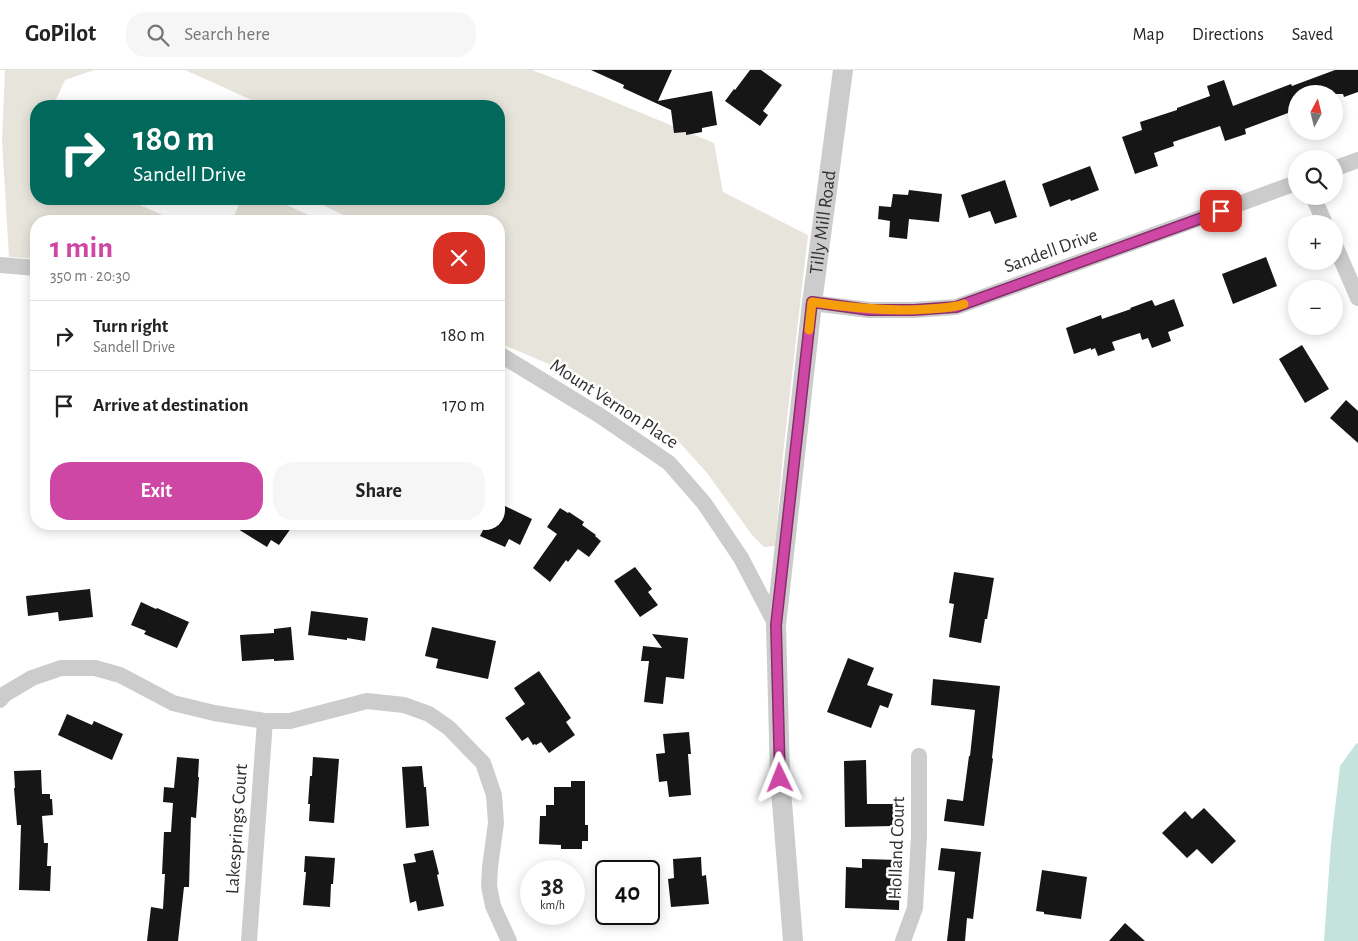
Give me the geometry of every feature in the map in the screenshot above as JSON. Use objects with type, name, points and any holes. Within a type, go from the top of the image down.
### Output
[{"type":"street","name":"Tilly Mill Road","points":[[793,941],[780,778],[776,625],[812,302],[843,70]]},
{"type":"street","points":[[1343,166],[1358,160]]},
{"type":"street","name":"Sandell Drive","points":[[812,302],[869,310],[914,310],[956,307],[1288,186]]},
{"type":"street","points":[[1343,264],[1358,298]]},
{"type":"street","points":[[0,265],[30,268]]},
{"type":"street","name":"Mount Vernon Place","points":[[505,358],[599,416],[669,463],[704,503],[741,558],[776,625]]},
{"type":"street","points":[[0,700],[5,694],[32,678],[61,668],[95,668],[120,675],[173,703],[214,713],[265,721],[290,721],[367,701],[404,705],[429,714],[449,728],[483,763],[494,795],[496,823],[490,867],[490,886],[493,906],[509,941]]},
{"type":"street","name":"Lakesprings Court","points":[[249,941],[265,721]]},
{"type":"street","name":"Holland Court","points":[[904,941],[915,908],[919,836],[919,756]]},
{"type":"shaded area","points":[[5,70],[94,70],[65,80],[56,100],[30,100],[30,205],[140,205],[162,215],[30,215],[30,259],[9,257],[2,141]]},
{"type":"shaded area","points":[[185,70],[532,70],[714,143],[723,192],[808,235],[783,454],[775,546],[764,547],[752,535],[707,473],[680,443],[577,376],[505,346],[505,215],[343,215],[323,205],[505,205],[505,100],[252,100]]},
{"type":"shaded area","points":[[239,205],[287,205],[308,215],[234,215]]},
{"type":"shaded area","points":[[1358,743],[1358,941],[1324,941],[1331,843],[1340,766]]},
{"type":"building","points":[[591,70],[672,70],[658,101],[712,91],[717,125],[702,128],[702,132],[686,135],[686,132],[674,133],[671,110],[623,88],[624,85]]},
{"type":"building","points":[[750,70],[761,70],[782,85],[763,111],[768,115],[760,126],[725,101]]},
{"type":"building","points":[[1335,70],[1358,70],[1358,92],[1344,97],[1343,85],[1295,85]]},
{"type":"building","points":[[1224,80],[1233,106],[1288,85],[1288,113],[1245,129],[1246,134],[1225,141],[1220,126],[1173,142],[1174,146],[1154,153],[1158,166],[1135,174],[1122,137],[1142,130],[1140,122],[1177,110],[1177,108],[1210,96],[1207,86]]},
{"type":"building","points":[[1090,166],[1099,190],[1050,207],[1042,184]]},
{"type":"building","points":[[1005,180],[1017,217],[995,224],[990,211],[969,218],[961,195]]},
{"type":"building","points":[[909,190],[942,194],[939,222],[909,219],[907,239],[889,237],[890,221],[878,219],[879,206],[891,207],[893,194],[908,195]]},
{"type":"building","points":[[1266,257],[1277,286],[1233,304],[1222,274]]},
{"type":"building","points":[[1174,299],[1184,326],[1168,332],[1171,341],[1152,348],[1148,338],[1142,340],[1140,333],[1112,342],[1115,350],[1098,356],[1095,348],[1074,354],[1066,328],[1101,315],[1102,319],[1152,300],[1155,306]]},
{"type":"building","points":[[1302,345],[1329,389],[1305,403],[1279,359]]},
{"type":"building","points":[[1346,400],[1358,411],[1358,443],[1330,418]]},
{"type":"building","points":[[505,506],[532,519],[520,545],[509,539],[505,547],[480,536],[483,530],[505,530]]},
{"type":"building","points":[[560,508],[584,522],[582,525],[601,541],[589,557],[578,549],[568,562],[566,560],[550,582],[533,568],[557,534],[547,527]]},
{"type":"building","points":[[240,530],[290,530],[279,545],[271,540],[267,547]]},
{"type":"building","points":[[635,567],[652,589],[648,592],[658,605],[640,617],[614,581]]},
{"type":"building","points":[[954,572],[994,578],[981,643],[949,637],[954,604],[949,603]]},
{"type":"building","points":[[90,589],[93,617],[59,621],[58,612],[28,616],[26,596]]},
{"type":"building","points":[[141,602],[189,622],[177,648],[144,634],[146,631],[131,625]]},
{"type":"building","points":[[311,611],[368,618],[365,641],[308,635]]},
{"type":"building","points":[[291,627],[294,660],[242,661],[240,635],[274,633],[274,629]]},
{"type":"building","points":[[432,627],[496,641],[488,679],[436,668],[438,659],[425,656]]},
{"type":"building","points":[[652,634],[688,638],[684,679],[666,677],[663,704],[644,702],[649,661],[641,661],[643,646],[662,648]]},
{"type":"building","points":[[848,658],[874,668],[867,685],[893,694],[888,708],[880,705],[871,728],[827,712]]},
{"type":"building","points":[[539,671],[571,718],[566,722],[575,735],[549,753],[541,742],[533,745],[528,737],[522,741],[505,718],[525,704],[514,688]]},
{"type":"building","points":[[933,679],[1000,686],[984,826],[944,821],[947,799],[963,801],[975,710],[931,705]]},
{"type":"building","points":[[67,714],[92,725],[94,721],[123,734],[112,760],[58,735]]},
{"type":"building","points":[[689,732],[691,754],[688,754],[691,795],[669,797],[667,781],[659,782],[656,754],[665,753],[663,734]]},
{"type":"building","points":[[177,757],[199,759],[196,818],[191,817],[189,887],[184,887],[178,941],[147,941],[151,907],[163,909],[165,874],[162,874],[164,832],[171,832],[173,803],[163,802],[164,787],[174,788]]},
{"type":"building","points":[[313,757],[339,759],[334,823],[309,821],[310,804],[308,804]]},
{"type":"building","points":[[866,760],[867,804],[894,804],[894,826],[845,827],[844,761]]},
{"type":"building","points":[[422,766],[424,787],[426,787],[429,826],[406,828],[402,767]]},
{"type":"building","points":[[41,770],[42,794],[50,794],[50,799],[52,799],[53,815],[42,816],[44,843],[48,843],[47,866],[51,866],[50,891],[19,890],[21,825],[17,825],[14,771]]},
{"type":"building","points":[[571,781],[585,781],[585,825],[588,825],[588,841],[582,841],[582,849],[561,849],[561,845],[539,844],[540,816],[546,816],[546,805],[554,805],[554,787],[571,787]]},
{"type":"building","points":[[1204,808],[1236,841],[1212,864],[1197,849],[1187,858],[1162,833],[1185,811],[1192,819]]},
{"type":"building","points":[[941,848],[981,852],[973,919],[967,918],[965,941],[947,941],[955,872],[938,870]]},
{"type":"building","points":[[433,850],[444,906],[418,911],[416,901],[410,903],[403,864],[416,862],[414,854]]},
{"type":"building","points":[[305,856],[335,858],[330,907],[303,905],[306,872],[304,872]]},
{"type":"building","points":[[701,857],[702,876],[706,875],[709,904],[671,907],[668,879],[674,878],[673,859]]},
{"type":"building","points":[[862,859],[900,860],[899,910],[845,908],[846,867],[862,868]]},
{"type":"building","points":[[1042,870],[1087,877],[1081,919],[1044,914],[1044,912],[1036,911]]},
{"type":"building","points":[[1125,923],[1145,941],[1109,941]]},
{"type":"slow traffic","points":[[809,330],[812,302],[869,310],[914,310],[956,307],[964,304]]},
{"type":"route","points":[[780,778],[776,625],[812,302],[869,310],[914,310],[956,307],[1221,211]]}]
